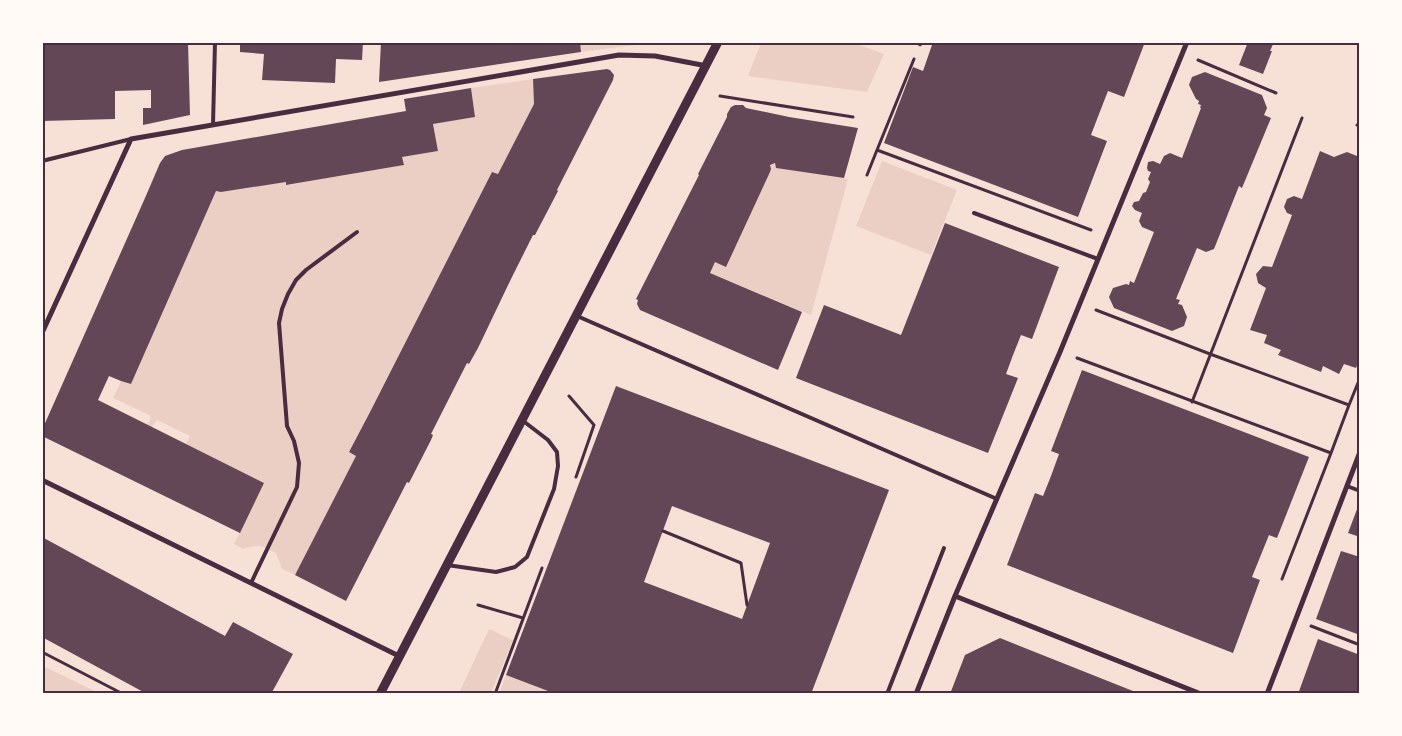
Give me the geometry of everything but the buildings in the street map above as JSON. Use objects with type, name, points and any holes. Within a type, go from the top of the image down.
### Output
[{"type":"street","points":[[380,694],[718,42]]},
{"type":"street","points":[[916,694],[955,596],[1060,352],[1188,42]]},
{"type":"street","points":[[42,333],[131,139],[619,54],[655,56],[707,66]]},
{"type":"street","points":[[1267,694],[1360,452]]},
{"type":"street","points":[[42,480],[399,656]]},
{"type":"street","points":[[955,596],[1201,694]]},
{"type":"lane","points":[[213,125],[215,42]]},
{"type":"lane","points":[[42,162],[131,139]]},
{"type":"lane","points":[[974,213],[1098,259]]},
{"type":"lane","points":[[251,583],[297,487],[299,475],[298,454],[288,426],[279,323],[282,309],[292,287],[306,270],[357,232]]},
{"type":"lane","points":[[576,316],[997,499]]},
{"type":"lane","points":[[447,565],[496,572],[515,567],[527,557],[554,489],[558,466],[556,452],[548,440],[522,420]]},
{"type":"lane","points":[[1347,486],[1360,491]]},
{"type":"lane","points":[[887,694],[944,548]]},
{"type":"path","points":[[867,175],[918,43]]},
{"type":"path","points":[[1183,54],[1276,93]]},
{"type":"path","points":[[720,96],[853,117]]},
{"type":"path","points":[[1192,402],[1302,118]]},
{"type":"path","points":[[877,150],[1092,230]]},
{"type":"path","points":[[1080,304],[1349,405]]},
{"type":"path","points":[[1060,352],[1331,453]]},
{"type":"path","points":[[1282,579],[1360,378]]},
{"type":"path","points":[[569,396],[594,425],[576,478]]},
{"type":"path","points":[[663,531],[741,563],[747,605]]},
{"type":"path","points":[[495,694],[543,566]]},
{"type":"path","points":[[478,605],[523,618]]},
{"type":"path","points":[[1322,631],[1360,645]]},
{"type":"path","points":[[42,652],[123,694]]},
{"type":"shaded area","points":[[580,42],[651,43],[581,52]]},
{"type":"shaded area","points":[[761,43],[854,43],[884,54],[867,92],[748,76]]},
{"type":"shaded area","points":[[533,79],[534,104],[498,174],[492,172],[349,452],[356,456],[295,575],[282,569],[276,553],[267,548],[254,546],[243,549],[234,544],[264,483],[186,444],[190,436],[157,420],[152,427],[148,425],[151,416],[113,398],[121,381],[131,384],[216,191],[221,192],[286,182],[287,185],[404,165],[402,157],[438,151],[433,124],[475,117],[471,88]]},
{"type":"shaded area","points":[[882,161],[957,190],[931,255],[856,226]]},
{"type":"shaded area","points":[[775,163],[777,168],[848,179],[811,315],[710,273],[715,262],[736,245],[770,172],[770,165]]},
{"type":"shaded area","points":[[489,629],[513,640],[491,693],[459,693]]},
{"type":"shaded area","points":[[43,666],[99,693],[43,693]]},
{"type":"shaded area","points":[[506,675],[556,693],[499,694]]}]
